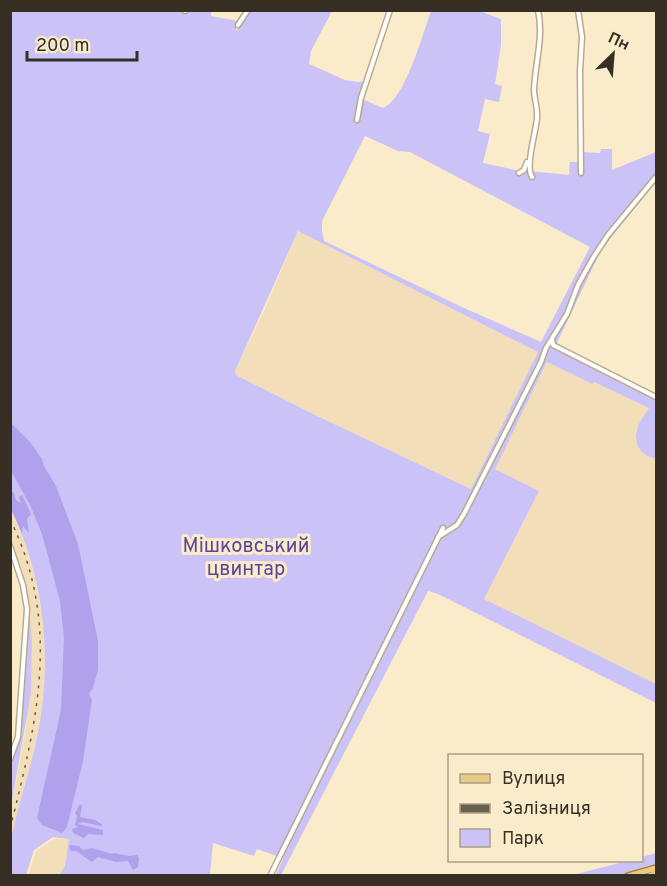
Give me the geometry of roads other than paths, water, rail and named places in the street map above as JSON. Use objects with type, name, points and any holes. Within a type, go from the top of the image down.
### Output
[{"type":"main road","points":[[628,876],[657,868]]},
{"type":"main road","points":[[649,876],[657,873]]},
{"type":"street","points":[[238,25],[248,10]]},
{"type":"street","points":[[357,120],[361,98],[390,10]]},
{"type":"street","points":[[519,173],[524,170],[529,159],[534,140],[537,112],[534,88],[540,38],[538,10]]},
{"type":"street","points":[[578,10],[582,37],[581,173]]},
{"type":"street","points":[[529,159],[528,172],[531,177]]},
{"type":"street","points":[[438,537],[457,525],[464,514],[552,338],[567,314],[578,285],[600,247],[657,177]]},
{"type":"street","points":[[551,344],[657,397]]},
{"type":"street","points":[[270,876],[443,528]]},
{"type":"street","points":[[10,546],[22,585],[27,614],[18,737],[10,759]]},
{"type":"railway","points":[[10,519],[26,559],[36,597],[40,635],[40,673],[36,711],[10,829]]},
{"type":"park label","name":"Мішковський цвинтар","points":[[246,558]]}]
